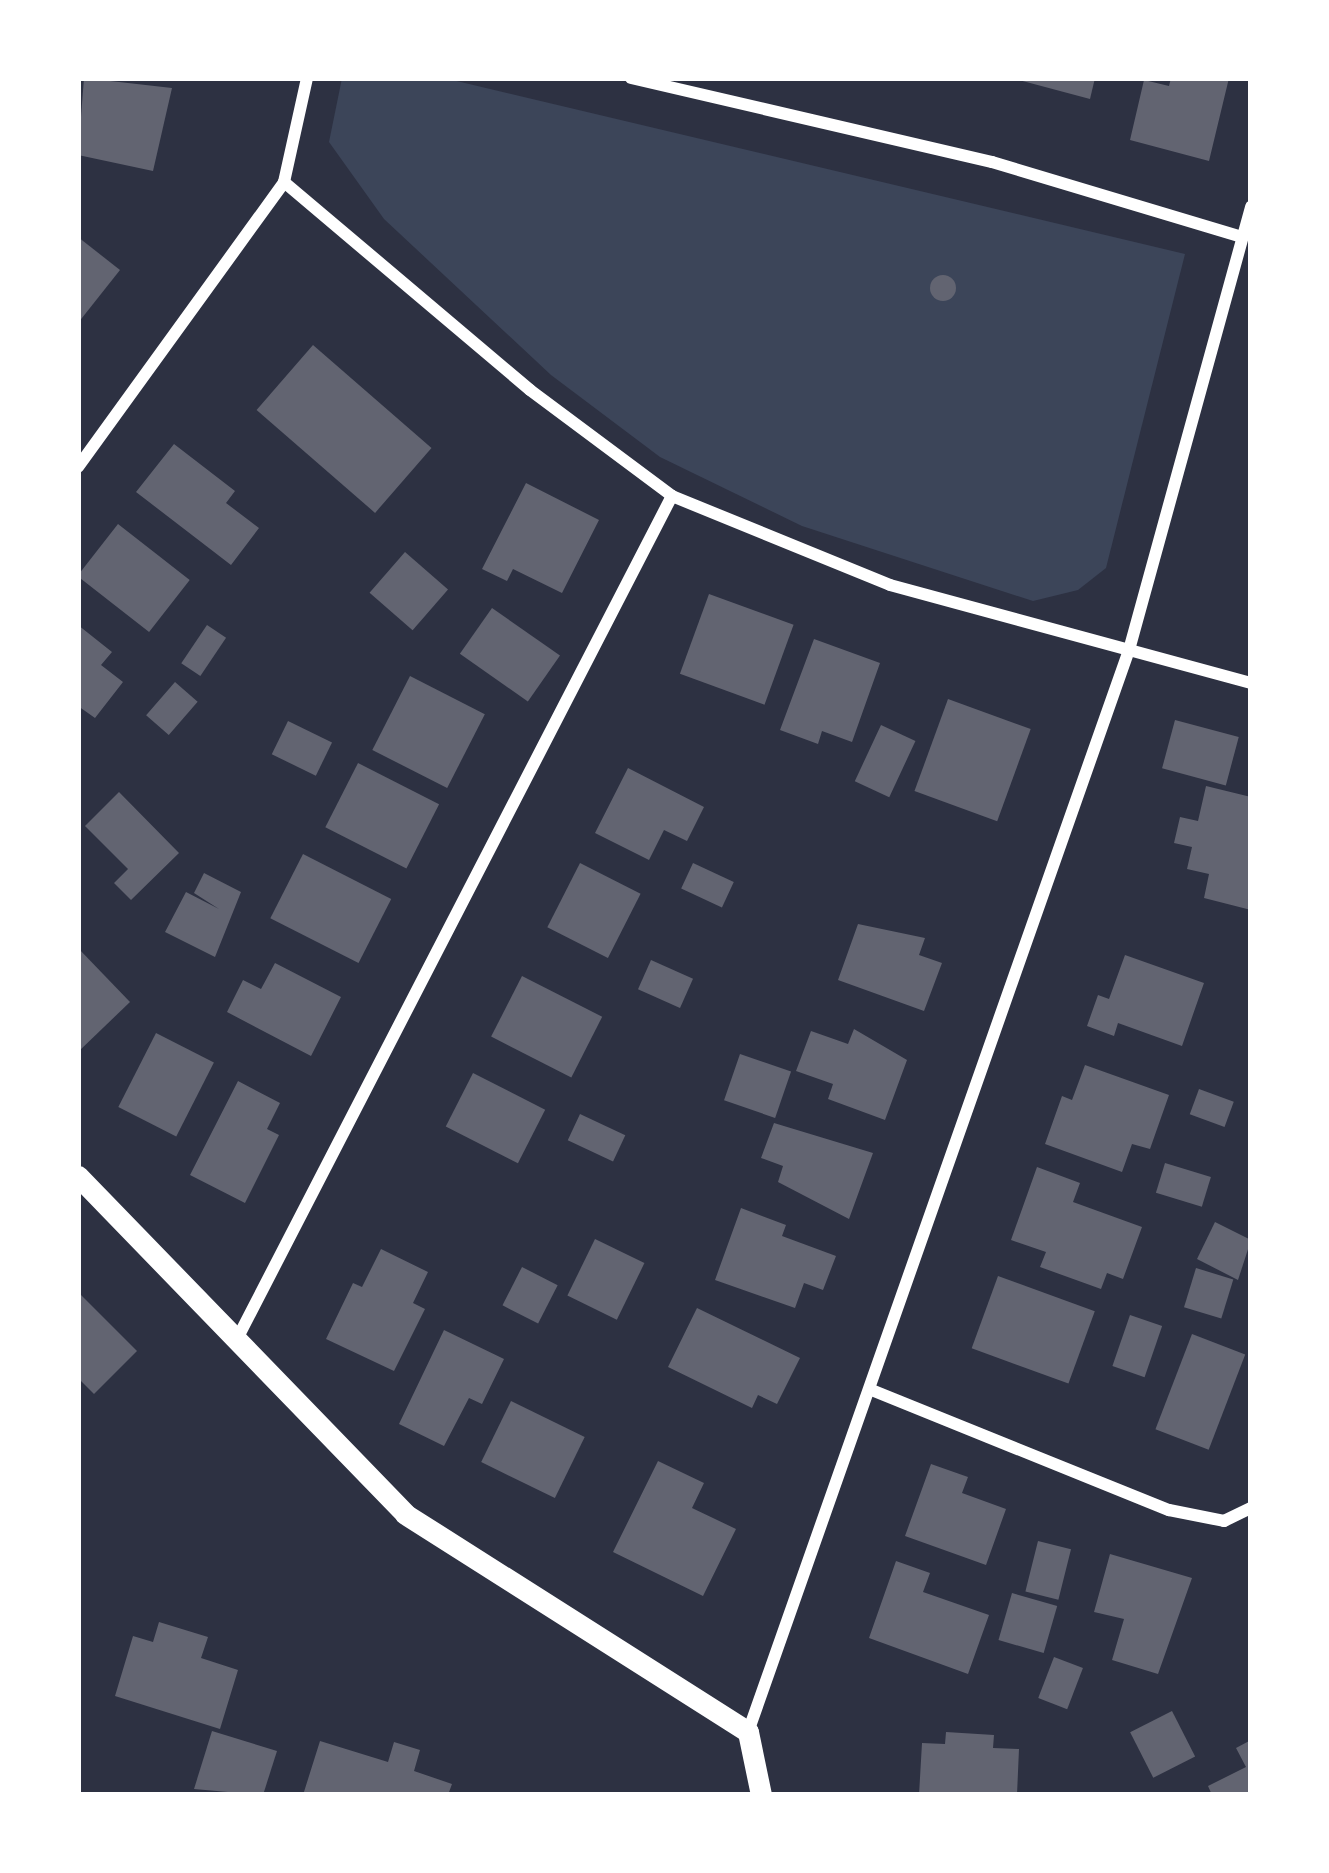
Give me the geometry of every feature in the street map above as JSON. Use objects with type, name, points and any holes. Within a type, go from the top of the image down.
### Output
[{"type":"street","points":[[78,467],[284,182],[307,78]]},
{"type":"street","points":[[631,78],[992,162],[1242,237]]},
{"type":"street","points":[[284,182],[530,390],[672,496],[890,584],[1251,682]]},
{"type":"street","points":[[761,1795],[748,1732],[874,1391],[1129,650],[1251,206]]},
{"type":"street","points":[[236,1341],[672,496]]},
{"type":"street","points":[[78,1176],[405,1514],[748,1732]]},
{"type":"street","points":[[874,1391],[1169,1510],[1224,1521],[1251,1508]]},
{"type":"shaded area","points":[[342,78],[444,78],[1185,254],[1106,568],[1078,590],[1033,601],[802,526],[660,457],[551,375],[384,219],[329,142]]},
{"type":"building","points":[[84,78],[172,88],[153,171],[78,155]]},
{"type":"building","points":[[1011,78],[1095,78],[1090,99]]},
{"type":"building","points":[[1171,78],[1229,78],[1209,161],[1130,140],[1144,80],[1169,86]]},
{"type":"building","points":[[78,237],[120,270],[78,323]]},
{"type":"building","points":[[943,275],[956,288],[943,301],[930,288]]},
{"type":"building","points":[[313,345],[431,448],[375,513],[257,410]]},
{"type":"building","points":[[174,444],[235,491],[226,503],[259,528],[231,565],[136,492]]},
{"type":"building","points":[[526,483],[599,520],[562,593],[513,569],[507,581],[482,569]]},
{"type":"building","points":[[118,524],[190,580],[149,632],[78,577]]},
{"type":"building","points":[[405,552],[448,589],[413,630],[370,593]]},
{"type":"building","points":[[709,594],[794,625],[765,705],[680,674]]},
{"type":"building","points":[[492,608],[560,656],[528,701],[460,654]]},
{"type":"building","points":[[78,625],[112,652],[101,665],[123,682],[95,718],[78,706]]},
{"type":"building","points":[[207,625],[226,638],[200,676],[181,663]]},
{"type":"building","points":[[814,639],[880,663],[852,742],[822,731],[818,744],[780,730]]},
{"type":"building","points":[[410,676],[485,714],[447,788],[372,750]]},
{"type":"building","points":[[175,682],[198,702],[169,735],[146,715]]},
{"type":"building","points":[[948,699],[1031,729],[997,821],[914,791]]},
{"type":"building","points":[[1175,720],[1239,737],[1226,785],[1162,768]]},
{"type":"building","points":[[288,721],[332,742],[316,776],[272,754]]},
{"type":"building","points":[[881,725],[915,741],[889,797],[855,781]]},
{"type":"building","points":[[358,763],[439,804],[406,868],[325,827]]},
{"type":"building","points":[[628,768],[704,807],[687,841],[664,830],[649,860],[595,833]]},
{"type":"building","points":[[1206,786],[1251,797],[1251,910],[1204,898],[1209,874],[1187,869],[1192,847],[1174,843],[1180,817],[1198,821]]},
{"type":"building","points":[[119,792],[179,853],[131,900],[114,883],[128,869],[85,826]]},
{"type":"building","points":[[303,854],[391,899],[359,963],[270,918]]},
{"type":"building","points":[[580,863],[641,894],[608,958],[547,927]]},
{"type":"building","points":[[693,863],[734,882],[722,907],[681,888]]},
{"type":"building","points":[[204,873],[241,892],[215,957],[165,932],[186,892],[219,909],[194,893]]},
{"type":"building","points":[[858,924],[925,938],[919,955],[942,963],[924,1011],[838,980]]},
{"type":"building","points":[[78,948],[130,1002],[78,1052]]},
{"type":"building","points":[[1125,955],[1204,983],[1182,1046],[1118,1023],[1114,1036],[1087,1026],[1098,995],[1109,999]]},
{"type":"building","points":[[651,960],[693,979],[680,1008],[638,989]]},
{"type":"building","points":[[275,963],[341,997],[311,1056],[227,1012],[243,980],[261,989]]},
{"type":"building","points":[[522,976],[602,1017],[571,1077],[491,1037]]},
{"type":"building","points":[[854,1029],[907,1060],[885,1120],[828,1099],[833,1084],[796,1071],[811,1031],[848,1044]]},
{"type":"building","points":[[156,1033],[214,1063],[176,1136],[118,1107]]},
{"type":"building","points":[[740,1054],[791,1072],[775,1118],[724,1100]]},
{"type":"building","points":[[1085,1065],[1169,1095],[1150,1149],[1132,1144],[1122,1172],[1045,1144],[1062,1096],[1072,1100]]},
{"type":"building","points":[[473,1073],[545,1110],[518,1163],[446,1126]]},
{"type":"building","points":[[238,1081],[280,1103],[267,1129],[279,1135],[245,1203],[190,1175]]},
{"type":"building","points":[[1199,1089],[1234,1102],[1225,1127],[1190,1114]]},
{"type":"building","points":[[580,1114],[625,1135],[613,1161],[568,1140]]},
{"type":"building","points":[[774,1123],[873,1153],[849,1219],[778,1182],[783,1166],[761,1158]]},
{"type":"building","points":[[1165,1163],[1211,1177],[1202,1207],[1156,1193]]},
{"type":"building","points":[[1037,1167],[1080,1183],[1073,1202],[1142,1227],[1123,1279],[1107,1273],[1101,1289],[1040,1267],[1046,1252],[1011,1240]]},
{"type":"building","points":[[741,1208],[786,1225],[782,1236],[836,1256],[823,1290],[804,1283],[795,1308],[715,1280]]},
{"type":"building","points":[[1215,1222],[1251,1240],[1238,1280],[1197,1259]]},
{"type":"building","points":[[595,1239],[644,1263],[617,1320],[567,1296]]},
{"type":"building","points":[[381,1249],[428,1272],[413,1303],[425,1309],[394,1371],[326,1339],[353,1283],[362,1287]]},
{"type":"building","points":[[522,1267],[558,1285],[538,1323],[502,1305]]},
{"type":"building","points":[[1196,1268],[1233,1279],[1221,1319],[1184,1307]]},
{"type":"building","points":[[998,1276],[1095,1311],[1068,1384],[972,1348]]},
{"type":"building","points":[[78,1292],[137,1351],[94,1394],[78,1378]]},
{"type":"building","points":[[697,1308],[800,1358],[777,1404],[758,1395],[752,1408],[668,1367]]},
{"type":"building","points":[[1130,1315],[1162,1326],[1145,1377],[1112,1366]]},
{"type":"building","points":[[444,1330],[504,1359],[482,1404],[469,1398],[444,1446],[399,1424]]},
{"type":"building","points":[[1192,1334],[1245,1354],[1209,1450],[1155,1429]]},
{"type":"building","points":[[511,1401],[585,1437],[555,1498],[481,1462]]},
{"type":"building","points":[[658,1461],[704,1483],[692,1508],[736,1529],[703,1596],[613,1552]]},
{"type":"building","points":[[931,1464],[968,1477],[962,1493],[1006,1509],[986,1565],[905,1536]]},
{"type":"building","points":[[1038,1541],[1071,1549],[1058,1600],[1025,1591]]},
{"type":"building","points":[[1110,1554],[1192,1578],[1158,1674],[1112,1660],[1124,1619],[1094,1612]]},
{"type":"building","points":[[896,1561],[930,1573],[923,1592],[989,1615],[968,1674],[869,1638]]},
{"type":"building","points":[[1012,1593],[1057,1606],[1044,1653],[998,1640]]},
{"type":"building","points":[[159,1622],[208,1637],[201,1658],[238,1670],[220,1729],[115,1696],[133,1636],[153,1642]]},
{"type":"building","points":[[1054,1657],[1083,1668],[1067,1709],[1038,1698]]},
{"type":"building","points":[[1172,1711],[1195,1756],[1153,1778],[1130,1732]]},
{"type":"building","points":[[212,1731],[277,1751],[263,1795],[194,1789]]},
{"type":"building","points":[[946,1732],[994,1735],[993,1748],[1019,1749],[1017,1795],[919,1795],[922,1743],[945,1744]]},
{"type":"building","points":[[1251,1740],[1251,1795],[1212,1795],[1208,1786],[1246,1767],[1236,1748]]},
{"type":"building","points":[[320,1741],[388,1762],[394,1742],[420,1750],[414,1771],[452,1784],[448,1795],[303,1795]]}]
